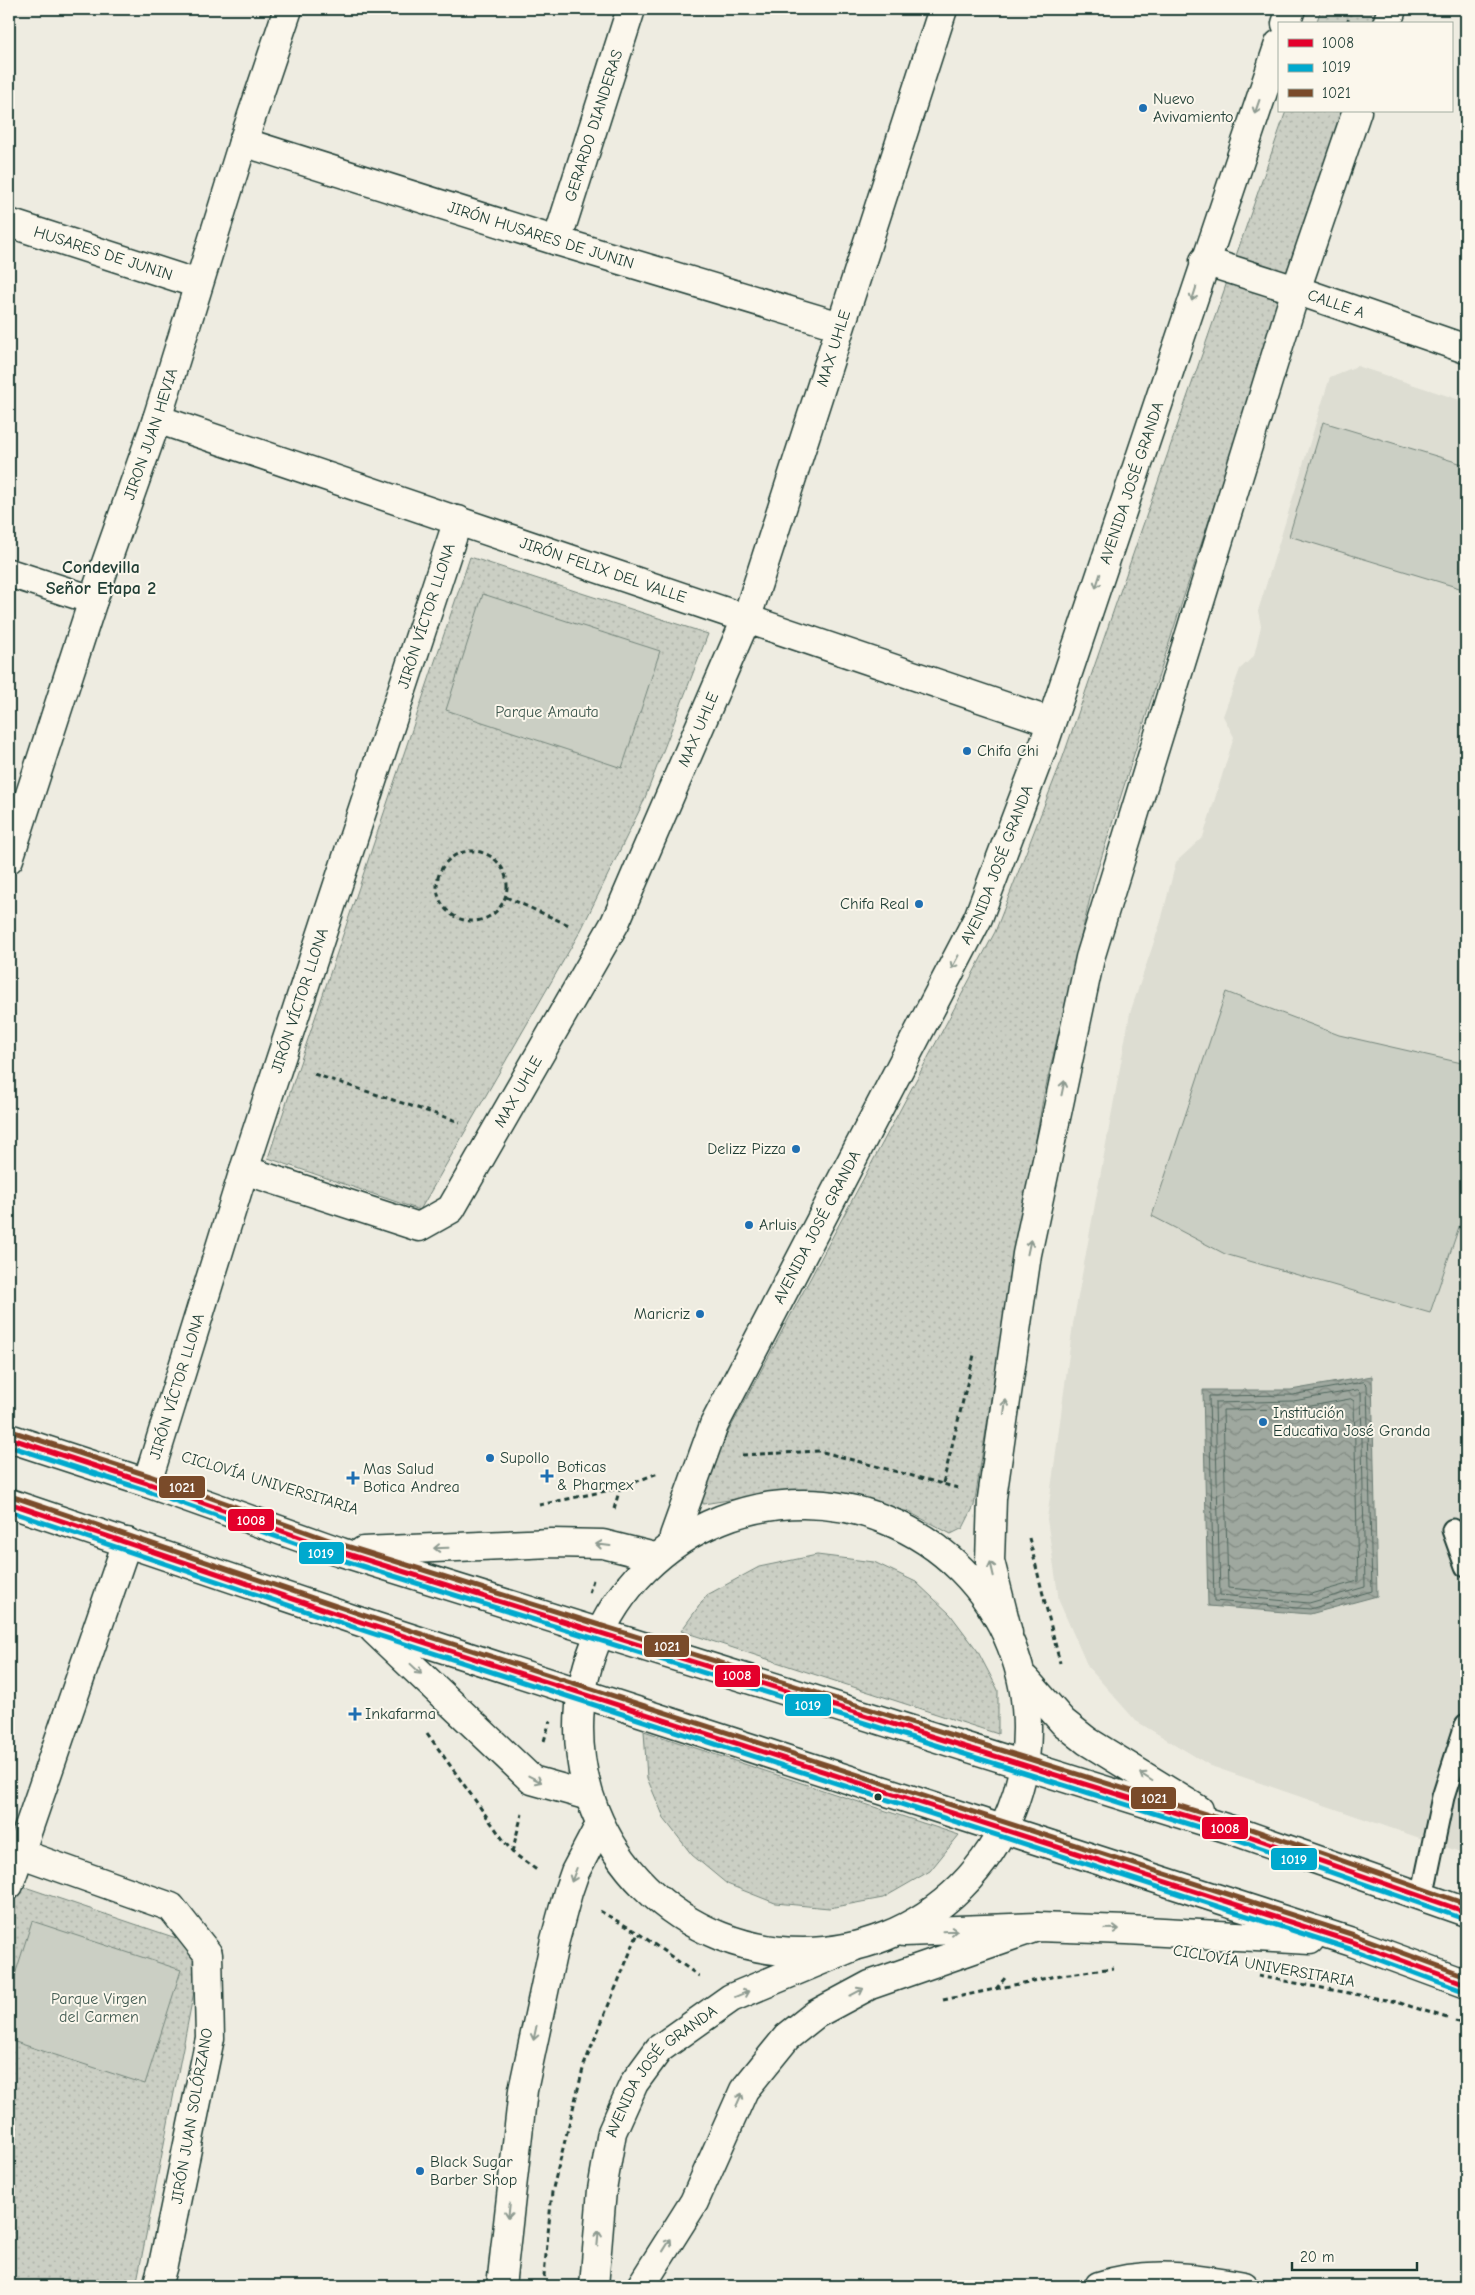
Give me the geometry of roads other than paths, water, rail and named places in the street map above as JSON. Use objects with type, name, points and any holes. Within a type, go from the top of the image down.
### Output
[{"type":"main road","name":"JIRON JUAN HEVIA","points":[[9,859],[93,600],[157,418],[243,142],[288,9]]},
{"type":"main road","name":"GERARDO DIANDERAS","points":[[557,241],[631,9]]},
{"type":"main road","name":"MAX UHLE","points":[[244,1170],[419,1227],[451,1209],[615,923],[746,617],[943,9]]},
{"type":"main road","points":[[1287,22],[1291,9]]},
{"type":"main road","points":[[1388,22],[1392,9]]},
{"type":"main road","name":"AVENIDA JOSÉ GRANDA","points":[[674,1536],[698,1463],[714,1425],[978,918],[1051,722],[1204,261],[1278,47]]},
{"type":"main road","points":[[1008,1633],[980,1590],[944,1556],[900,1530],[856,1514],[814,1510],[770,1511],[704,1524],[674,1536],[650,1556],[617,1592],[596,1633],[581,1693],[577,1738],[582,1794],[596,1832],[625,1864],[663,1897],[706,1922],[753,1942],[802,1951],[853,1947],[901,1932],[945,1907],[1008,1832],[1030,1767],[1032,1731],[1026,1680],[1008,1633],[990,1561],[992,1498],[1027,1254],[1090,958],[1296,290],[1357,112]]},
{"type":"main road","name":"JIRÓN HUSARES DE JUNIN","points":[[243,142],[557,241],[840,326]]},
{"type":"main road","name":"HUSARES DE JUNIN","points":[[9,223],[198,284]]},
{"type":"main road","name":"CALLE A","points":[[1204,261],[1296,290],[1466,349]]},
{"type":"main road","name":"JIRÓN FELIX DEL VALLE","points":[[157,418],[1051,722]]},
{"type":"main road","name":"JIRÓN VÍCTOR LLONA","points":[[146,1483],[244,1170],[458,520]]},
{"type":"main road","points":[[9,573],[93,600]]},
{"type":"main road","points":[[9,1438],[146,1483],[341,1552],[1232,1830],[1466,1912]]},
{"type":"main road","points":[[9,1504],[367,1624],[1352,1942],[1466,1984]]},
{"type":"main road","points":[[9,1885],[127,1542]]},
{"type":"main road","points":[[341,1552],[552,1543],[603,1544],[650,1556]]},
{"type":"main road","points":[[367,1624],[532,1780],[582,1794]]},
{"type":"main road","points":[[1026,1680],[1063,1722],[1088,1741],[1232,1830]]},
{"type":"main road","points":[[501,2286],[523,2090],[555,1940],[568,1892],[575,1872],[596,1832]]},
{"type":"main road","name":"JIRÓN JUAN SOLÓRZANO","points":[[19,1853],[171,1907],[208,1954],[210,2038],[157,2286]]},
{"type":"main road","points":[[901,1932],[1037,1927],[1244,1935],[1352,1942]]},
{"type":"main road","points":[[641,2286],[694,2202],[744,2090],[787,2037],[816,2014],[870,1985],[1037,1927]]},
{"type":"main road","name":"AVENIDA JOSÉ GRANDA","points":[[594,2286],[602,2190],[612,2132],[634,2083],[659,2049],[731,1998],[853,1947]]},
{"type":"main road","points":[[1098,2286],[1120,2279],[1198,2277],[1244,2286]]},
{"type":"lane","points":[[1453,1530],[1466,1566]]},
{"type":"lane","points":[[1422,1897],[1443,1797],[1466,1725]]},
{"type":"water","points":[[1372,1376],[1377,1596],[1310,1614],[1208,1606],[1203,1390],[1291,1390]]},
{"type":"place","name":"Nuevo Avivamiento","points":[[1143,108]]},
{"type":"place","name":"Chifa Chi","points":[[967,751]]},
{"type":"place","name":"Chifa Real","points":[[919,904]]},
{"type":"place","name":"Delizz Pizza","points":[[796,1149]]},
{"type":"place","name":"Arluis","points":[[749,1225]]},
{"type":"place","name":"Maricriz","points":[[700,1314]]},
{"type":"place","name":"Institución Educativa José Granda","points":[[1263,1422]]},
{"type":"place","name":"Supollo","points":[[490,1458]]},
{"type":"place","name":"Boticas & Pharmex","points":[[547,1476]]},
{"type":"place","name":"Mas Salud Botica Andrea","points":[[353,1478]]},
{"type":"place","name":"Inkafarma","points":[[355,1714]]},
{"type":"place","name":"Black Sugar Barber Shop","points":[[420,2171]]},
{"type":"district","name":"Condevilla Señor Etapa 2","points":[[101,577]]},
{"type":"park label","name":"Parque Amauta","points":[[547,712]]},
{"type":"park label","name":"Parque Virgen del Carmen","points":[[99,2008]]}]
